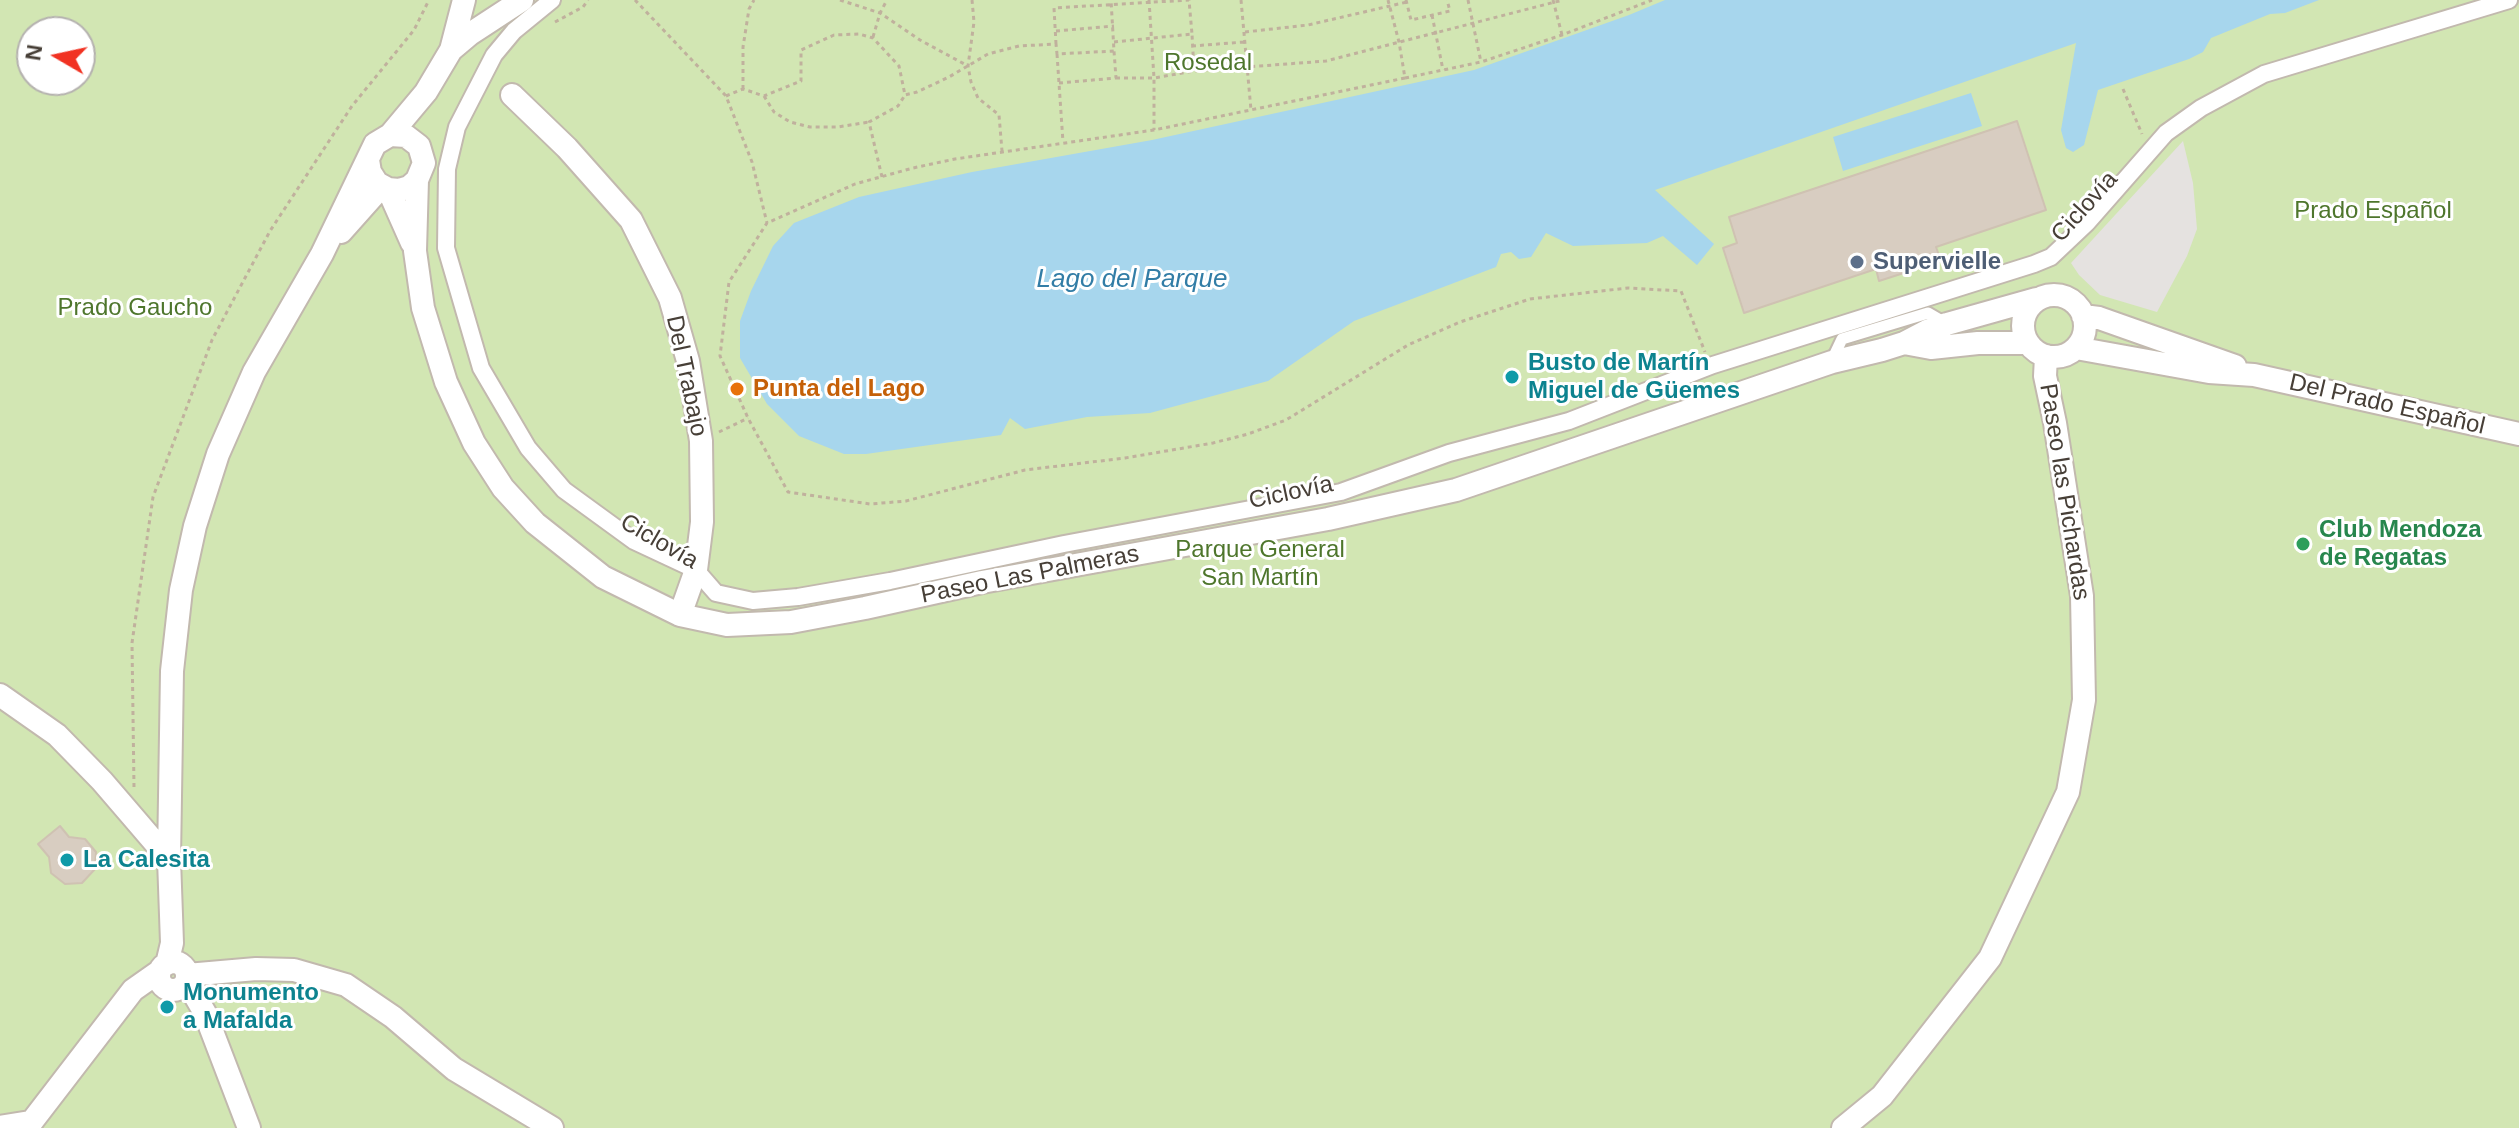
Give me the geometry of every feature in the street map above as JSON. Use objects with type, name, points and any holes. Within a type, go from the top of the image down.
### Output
[{"type":"street","points":[[249,1128],[205,1013],[174,972],[169,859],[172,671],[181,590],[195,526],[218,454],[254,372],[322,254],[375,144],[390,135],[426,92],[451,50],[464,0]]},
{"type":"street","points":[[451,50],[522,0]]},
{"type":"street","points":[[552,0],[514,31],[494,55],[457,127],[447,169],[446,248],[481,368],[528,448],[564,490],[634,541],[696,570],[716,593],[753,601],[798,597],[1341,492],[1449,453],[1569,421],[1713,365],[2034,264],[2051,257],[2087,223],[2166,133],[2201,108],[2264,74],[2509,0]]},
{"type":"street","points":[[415,251],[417,180],[424,163],[419,146],[426,92]]},
{"type":"street","name":"Del Trabajo","points":[[512,95],[567,148],[631,220],[670,298],[688,361],[701,441],[702,522],[696,570],[680,615]]},
{"type":"street","points":[[390,135],[406,136],[419,146]]},
{"type":"street","points":[[368,160],[370,172],[385,188],[415,251]]},
{"type":"street","points":[[385,188],[399,190],[417,180]]},
{"type":"street","points":[[322,254],[385,188]]},
{"type":"street","name":"Paseo Las Palmeras","points":[[415,251],[423,308],[446,382],[474,443],[503,488],[535,523],[603,577],[680,615],[727,625],[791,622],[982,582],[1340,517],[1456,490],[1832,362],[1904,343]]},
{"type":"street","points":[[1904,343],[1947,324],[2036,299],[2055,294],[2064,296],[2079,308],[2083,316],[2084,333],[2076,348],[2057,357],[2046,356],[2027,343],[2022,324],[2036,299]]},
{"type":"street","name":"Del Prado Español","points":[[2083,316],[2099,318],[2254,375]]},
{"type":"street","points":[[1904,343],[1931,348],[1978,343],[2027,343]]},
{"type":"street","name":"Del Prado Español","points":[[2076,348],[2209,372],[2254,375],[2519,434]]},
{"type":"street","name":"Paseo las Pichardas","points":[[1843,1128],[1882,1096],[1990,958],[2068,792],[2084,700],[2082,596],[2045,376],[2046,356]]},
{"type":"street","points":[[0,695],[57,735],[102,781],[169,859]]},
{"type":"street","points":[[0,1127],[28,1125],[133,990],[174,972],[256,969],[294,970],[346,985],[393,1017],[454,1069],[552,1128]]},
{"type":"lane","points":[[1832,362],[1842,339],[1928,313],[1947,324]]},
{"type":"path","points":[[635,0],[726,96],[752,162],[767,223]]},
{"type":"path","points":[[743,89],[743,47],[749,9],[754,0]]},
{"type":"path","points":[[840,0],[880,13],[920,40],[968,66]]},
{"type":"path","points":[[873,38],[887,0]]},
{"type":"path","points":[[972,0],[974,22],[968,66],[971,82],[978,98],[999,115],[1002,151]]},
{"type":"path","points":[[1063,144],[1054,8],[1111,2],[1190,0],[1194,71]]},
{"type":"path","points":[[1241,0],[1251,110]]},
{"type":"path","points":[[1388,0],[1405,78]]},
{"type":"path","points":[[1245,32],[1308,25],[1406,1],[1411,20],[1450,11],[1447,0]]},
{"type":"path","points":[[1468,0],[1481,62]]},
{"type":"path","points":[[1058,83],[1154,78],[1194,71],[1326,61],[1563,0]]},
{"type":"path","points":[[1652,0],[1481,62],[1154,130],[955,159],[855,184],[767,223],[729,282],[720,356],[748,418],[788,492],[870,504],[906,501],[1025,470],[1125,458],[1248,434],[1286,420],[1408,345],[1460,322],[1530,299],[1628,288],[1681,291],[1708,360],[1713,365]]},
{"type":"path","points":[[1149,1],[1154,130]]},
{"type":"path","points":[[1111,2],[1116,78]]},
{"type":"path","points":[[1553,2],[1562,35]]},
{"type":"path","points":[[1432,15],[1443,70]]},
{"type":"path","points":[[1056,31],[1114,26]]},
{"type":"path","points":[[764,96],[801,81],[801,50],[834,35],[859,34],[873,38],[899,66],[905,95]]},
{"type":"path","points":[[1114,42],[1192,34]]},
{"type":"path","points":[[1192,46],[1246,42]]},
{"type":"path","points":[[726,96],[743,89],[764,96],[774,112],[790,122],[810,127],[838,127],[869,122],[898,106],[905,95],[917,92],[988,54],[1019,46],[1056,44]]},
{"type":"path","points":[[1057,54],[1114,51]]},
{"type":"path","points":[[2123,89],[2142,136]]},
{"type":"path","points":[[869,122],[882,177]]},
{"type":"path","points":[[701,441],[748,418]]},
{"type":"green space","name":"Parque General San Martín","points":[[0,0],[2519,0],[2519,1128],[0,1128]]},
{"type":"shaded area","points":[[2183,141],[2193,183],[2197,229],[2187,256],[2157,312],[2100,295],[2071,263]]},
{"type":"water","name":"Lago del Parque","points":[[1665,0],[2319,0],[2285,13],[2270,14],[2211,38],[2203,52],[2189,59],[2098,90],[2084,145],[2073,152],[2066,148],[2061,130],[2076,43],[1655,190],[1714,244],[1697,265],[1663,236],[1647,243],[1573,246],[1546,233],[1531,257],[1519,259],[1511,252],[1501,254],[1496,267],[1354,321],[1268,381],[1150,413],[1087,417],[1025,429],[1010,418],[1001,435],[866,454],[844,454],[799,436],[767,404],[740,358],[740,321],[773,246],[794,223],[859,197],[972,172],[1152,140],[1474,70]]},
{"type":"water","points":[[1971,93],[1982,126],[1843,171],[1833,137]]},
{"type":"building","points":[[2017,121],[2046,210],[1936,247],[1941,261],[1879,281],[1876,269],[1744,313],[1723,248],[1737,243],[1729,217]]},
{"type":"building","points":[[60,826],[69,837],[85,839],[96,852],[95,869],[82,883],[65,884],[51,873],[49,857],[38,844]]},
{"type":"place","name":"Supervielle","points":[[1857,262]]},
{"type":"place","name":"Busto de Martín Miguel de Güemes","points":[[1512,377]]},
{"type":"place","name":"Punta del Lago","points":[[737,389]]},
{"type":"place","name":"Club Mendoza de Regatas","points":[[2303,544]]},
{"type":"place","name":"La Calesita","points":[[67,860]]},
{"type":"place","name":"Monumento a Mafalda","points":[[167,1007]]},
{"type":"park label","name":"Rosedal","points":[[1208,63]]},
{"type":"park label","name":"Prado Español","points":[[2373,211]]},
{"type":"park label","name":"Prado Gaucho","points":[[135,308]]}]
